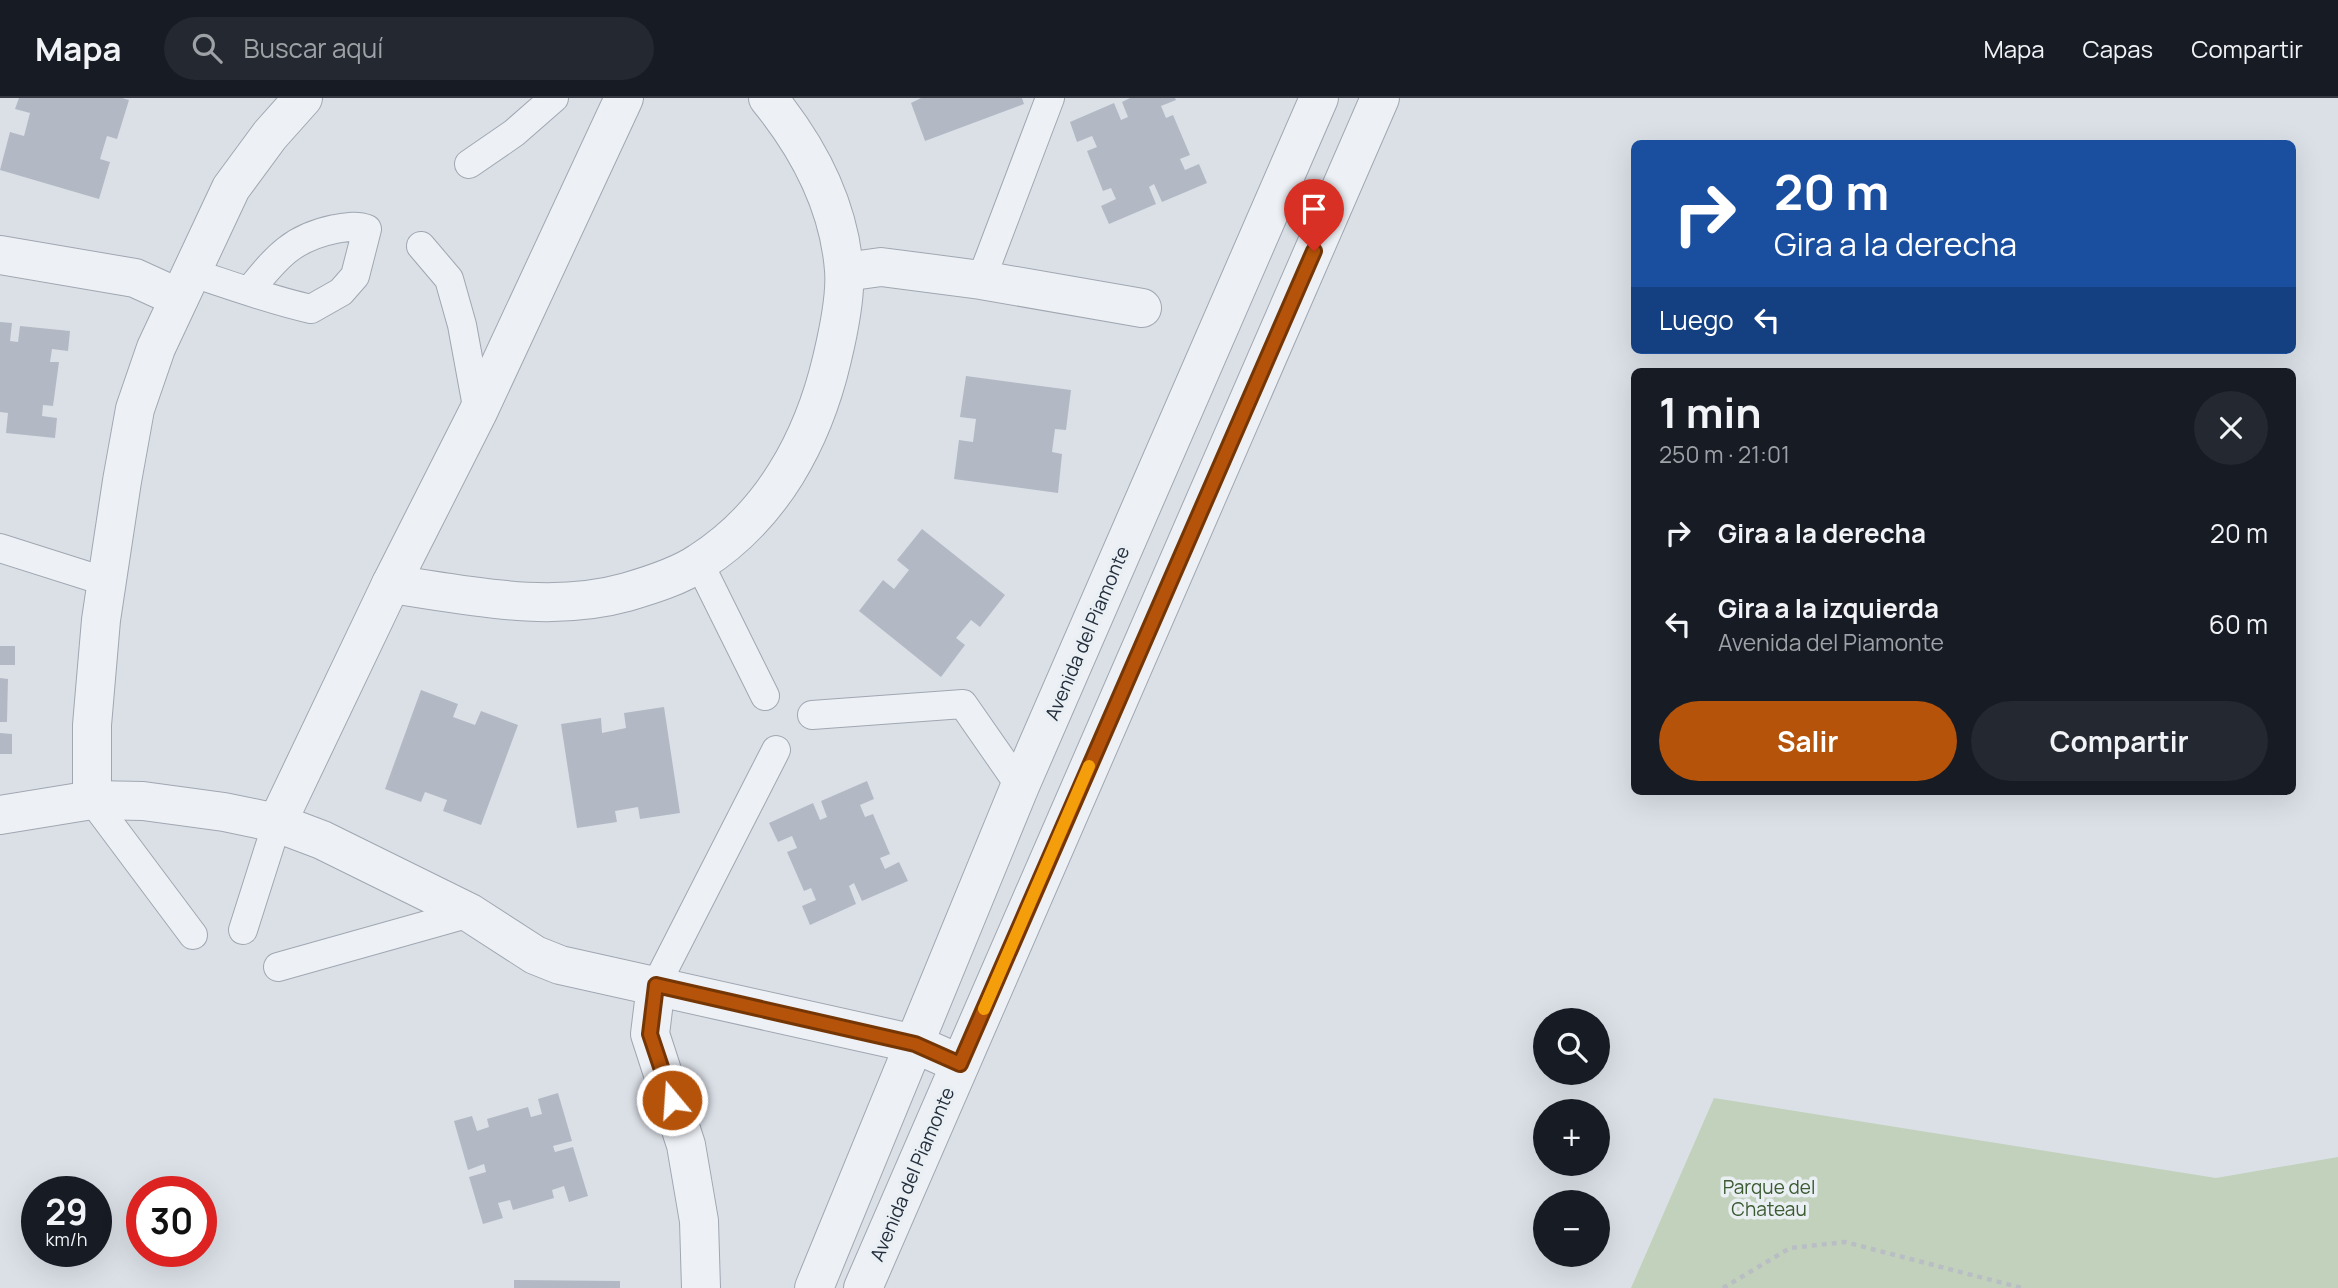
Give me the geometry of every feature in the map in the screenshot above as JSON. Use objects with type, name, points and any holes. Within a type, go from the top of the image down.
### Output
[{"type":"street","points":[[193,935],[92,800],[92,725],[107,582],[135,409],[156,348],[231,188],[270,135],[303,98]]},
{"type":"street","points":[[469,164],[514,133],[554,98]]},
{"type":"street","points":[[243,930],[277,823],[390,584],[478,412],[624,98]]},
{"type":"street","points":[[390,584],[493,599],[546,603],[588,600],[627,592],[699,564],[738,533],[775,494],[804,443],[827,377],[838,331],[845,272],[838,229],[822,183],[792,128],[768,98]]},
{"type":"street","points":[[981,280],[1050,98]]},
{"type":"street","name":"Avenida del Piamonte","points":[[814,1288],[1020,786],[1319,98]]},
{"type":"street","name":"Avenida del Piamonte","points":[[863,1288],[1380,98]]},
{"type":"street","points":[[421,246],[449,279],[462,325],[478,412]]},
{"type":"street","points":[[0,255],[135,278],[249,292]]},
{"type":"street","points":[[845,272],[881,267],[981,280],[1142,308]]},
{"type":"street","points":[[0,548],[107,582]]},
{"type":"street","points":[[699,564],[765,696]]},
{"type":"street","points":[[812,715],[963,704],[1020,786]]},
{"type":"street","points":[[701,1288],[699,1222],[686,1145],[650,1034],[656,985],[776,750]]},
{"type":"street","points":[[0,815],[92,800],[143,801],[224,812],[277,823],[322,839],[470,913],[535,955],[560,965],[915,1044],[960,1064]]},
{"type":"street","points":[[278,967],[470,913]]},
{"type":"path","points":[[1723,1288],[1790,1248],[1845,1242],[2021,1288]]},
{"type":"green space","name":"Parque del Chateau","points":[[1714,1098],[2216,1178],[2338,1157],[2338,1288],[1631,1288]]},
{"type":"building","points":[[19,98],[129,100],[117,139],[107,136],[100,159],[110,162],[99,199],[0,170],[10,132],[24,136],[30,113],[15,109]]},
{"type":"building","points":[[921,98],[1022,98],[1024,104],[925,141],[911,103]]},
{"type":"building","points":[[1130,98],[1175,98],[1176,100],[1161,106],[1166,118],[1173,115],[1190,155],[1180,159],[1185,170],[1199,164],[1207,183],[1162,202],[1154,184],[1149,187],[1156,204],[1109,224],[1101,206],[1116,199],[1111,188],[1103,191],[1087,151],[1097,147],[1092,136],[1077,142],[1070,122],[1114,103],[1121,120],[1128,117],[1122,102]]},
{"type":"building","points":[[0,322],[12,323],[10,341],[18,342],[20,326],[70,331],[68,351],[52,349],[50,362],[59,362],[53,406],[43,405],[42,416],[57,418],[55,438],[6,433],[8,413],[0,412]]},
{"type":"building","points":[[966,376],[1071,390],[1066,430],[1055,429],[1052,452],[1062,454],[1058,493],[954,479],[959,440],[973,442],[976,419],[960,417]]},
{"type":"building","points":[[922,529],[1005,595],[980,627],[971,620],[956,638],[965,645],[941,677],[859,611],[883,580],[894,589],[909,570],[897,560]]},
{"type":"building","points":[[0,646],[15,646],[15,665],[0,665]]},
{"type":"building","points":[[0,678],[8,679],[7,722],[0,722]]},
{"type":"building","points":[[421,690],[458,704],[453,717],[475,725],[481,711],[518,725],[481,825],[443,811],[447,800],[425,792],[421,802],[385,789]]},
{"type":"building","points":[[664,707],[680,813],[640,819],[638,807],[615,811],[617,822],[577,828],[561,724],[601,718],[602,733],[626,728],[624,713]]},
{"type":"building","points":[[0,733],[12,734],[12,754],[0,754]]},
{"type":"building","points":[[867,781],[874,799],[860,805],[865,817],[873,814],[890,854],[880,858],[885,869],[899,862],[908,881],[862,901],[854,883],[849,886],[856,904],[810,925],[802,906],[816,900],[811,888],[804,891],[787,852],[797,848],[792,836],[778,842],[769,823],[813,803],[820,820],[827,817],[821,801]]},
{"type":"building","points":[[558,1093],[572,1141],[553,1146],[555,1152],[573,1147],[588,1196],[569,1202],[564,1186],[552,1190],[554,1198],[513,1210],[510,1200],[498,1203],[503,1218],[483,1224],[469,1177],[486,1172],[484,1164],[468,1170],[454,1121],[472,1116],[477,1131],[489,1127],[487,1119],[528,1107],[531,1117],[542,1114],[538,1099]]},
{"type":"building","points":[[514,1280],[620,1281],[620,1288],[514,1288]]},
{"type":"slow traffic","points":[[984,1009],[1089,766]]},
{"type":"route","points":[[672,1100],[650,1034],[656,985],[915,1044],[960,1064],[1314,251]]}]
